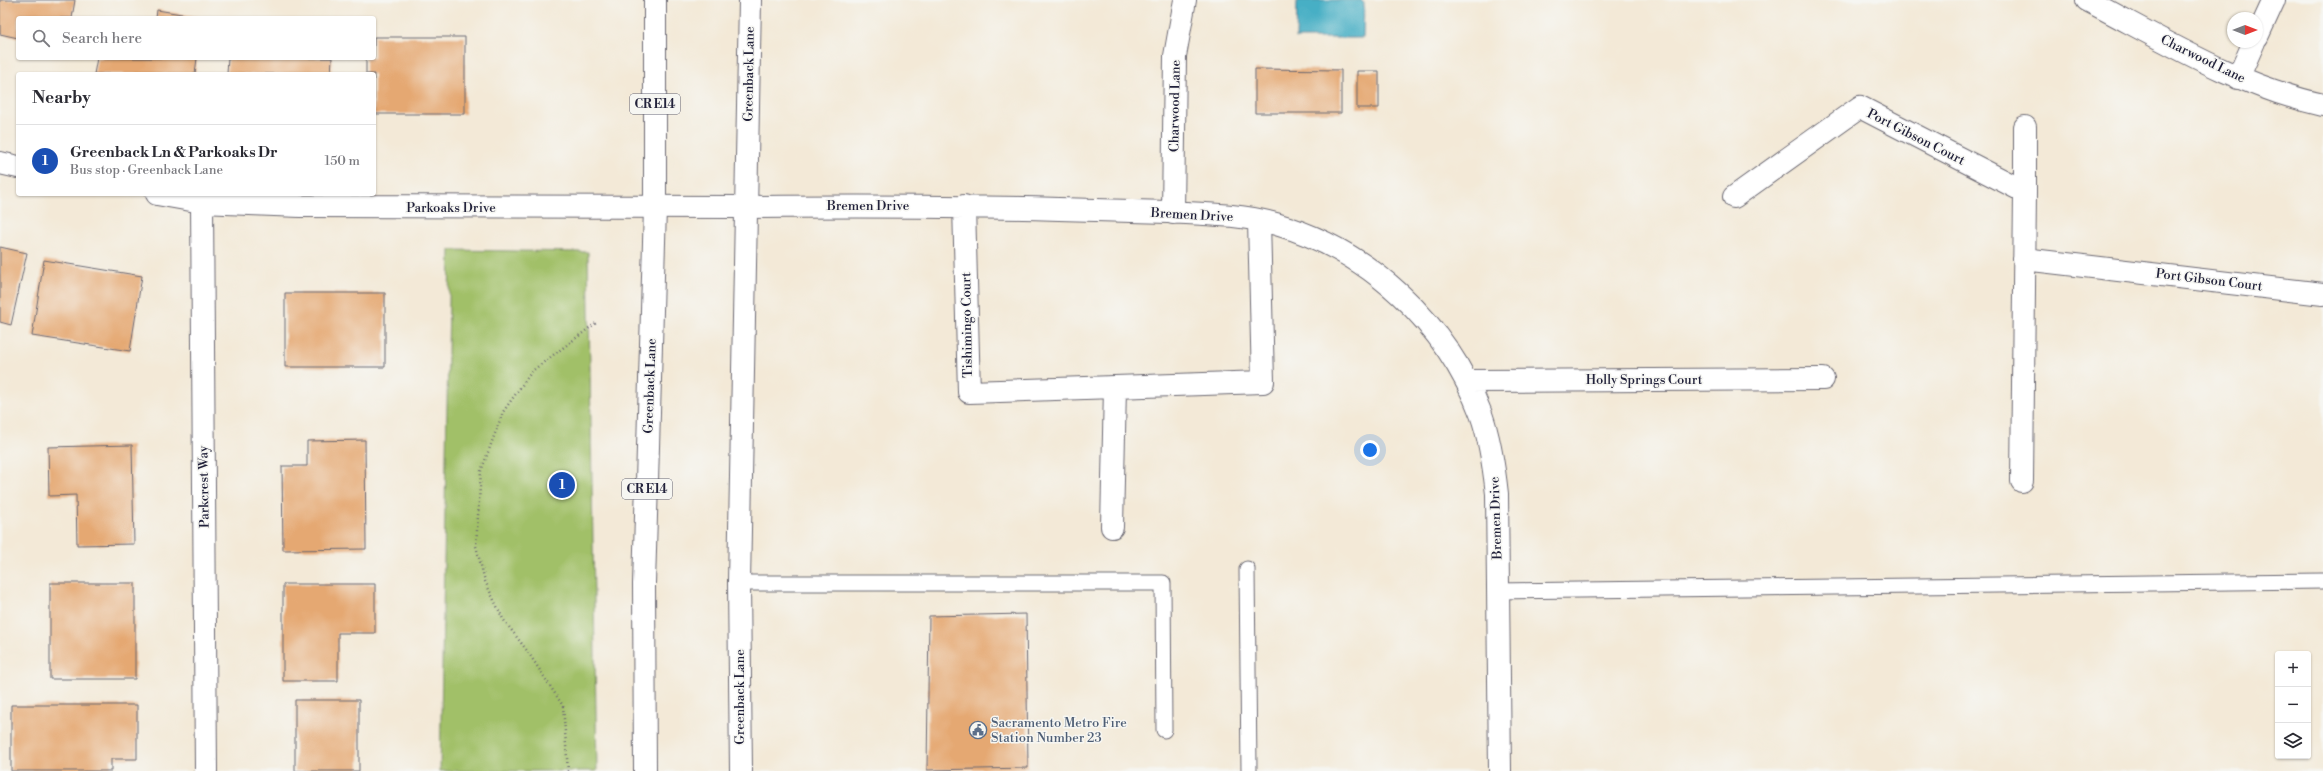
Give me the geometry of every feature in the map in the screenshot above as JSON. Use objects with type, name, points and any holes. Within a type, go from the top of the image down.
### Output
[{"type":"street","name":"Greenback Lane","points":[[645,771],[644,584],[655,208],[655,0]]},
{"type":"street","name":"Greenback Lane","points":[[741,771],[739,583],[750,0]]},
{"type":"street","name":"Charwood Lane","points":[[1173,213],[1175,56],[1185,0]]},
{"type":"street","name":"Charwood Lane","points":[[2087,0],[2238,78],[2301,100],[2323,105]]},
{"type":"street","points":[[2263,23],[2274,0]]},
{"type":"street","points":[[2238,78],[2251,48]]},
{"type":"street","name":"Port Gibson Court","points":[[1734,197],[1860,107],[2025,192]]},
{"type":"street","points":[[2022,481],[2025,127]]},
{"type":"street","points":[[0,163],[16,167]]},
{"type":"street","name":"Parkoaks Drive","points":[[168,196],[202,202],[428,208],[746,207]]},
{"type":"street","name":"Parkcrest Way","points":[[202,202],[206,771]]},
{"type":"street","name":"Bremen Drive","points":[[746,207],[964,206],[1221,214],[1275,224],[1325,243],[1348,255],[1392,286],[1429,324],[1466,381],[1481,415],[1494,467],[1497,494],[1500,771]]},
{"type":"street","name":"Tishimingo Court","points":[[964,206],[969,392],[1263,382],[1259,221]]},
{"type":"street","name":"Port Gibson Court","points":[[2024,259],[2323,294]]},
{"type":"street","name":"Holly Springs Court","points":[[1466,381],[1823,379]]},
{"type":"street","points":[[1112,528],[1115,387]]},
{"type":"lane","points":[[1247,569],[1248,771]]},
{"type":"lane","points":[[1498,591],[2323,581]]},
{"type":"lane","points":[[739,583],[1163,583],[1164,730]]},
{"type":"path","points":[[568,771],[563,706],[528,652],[503,620],[485,581],[476,546],[480,478],[481,471],[503,412],[532,371],[596,323]]},
{"type":"green space","points":[[450,250],[588,252],[597,771],[440,771]]},
{"type":"water","points":[[1297,0],[1361,0],[1364,3],[1363,38],[1296,38]]},
{"type":"building","points":[[0,0],[75,0],[72,16],[16,16],[16,38],[0,34]]},
{"type":"building","points":[[157,10],[194,16],[156,16]]},
{"type":"building","points":[[376,37],[465,37],[465,114],[376,114],[376,72],[366,72],[366,60],[376,60]]},
{"type":"building","points":[[97,60],[197,60],[195,72],[94,72]]},
{"type":"building","points":[[228,60],[332,60],[331,72],[227,72]]},
{"type":"building","points":[[1255,69],[1341,70],[1341,113],[1255,113]]},
{"type":"building","points":[[1357,71],[1379,71],[1379,108],[1357,108]]},
{"type":"building","points":[[0,247],[27,253],[11,325],[0,322]]},
{"type":"building","points":[[44,260],[142,276],[130,351],[32,336]]},
{"type":"building","points":[[285,293],[385,293],[385,367],[285,367]]},
{"type":"building","points":[[365,440],[366,549],[283,550],[282,466],[307,466],[307,441]]},
{"type":"building","points":[[132,445],[134,544],[77,545],[76,495],[49,496],[48,447]]},
{"type":"building","points":[[50,583],[135,583],[135,679],[50,679]]},
{"type":"building","points":[[283,584],[375,584],[375,633],[338,633],[338,681],[283,681]]},
{"type":"building","name":"Sacramento Metro Fire Station Number 23","points":[[1026,614],[1028,768],[927,770],[929,616]]},
{"type":"building","points":[[295,700],[359,700],[359,771],[295,771]]},
{"type":"building","points":[[11,705],[137,705],[137,759],[111,759],[111,771],[11,771]]},
{"type":"place","name":"Greenback Ln & Parkoaks Dr","points":[[562,485]]},
{"type":"place","name":"Sacramento Metro Fire Station Number 23","points":[[978,730]]}]
